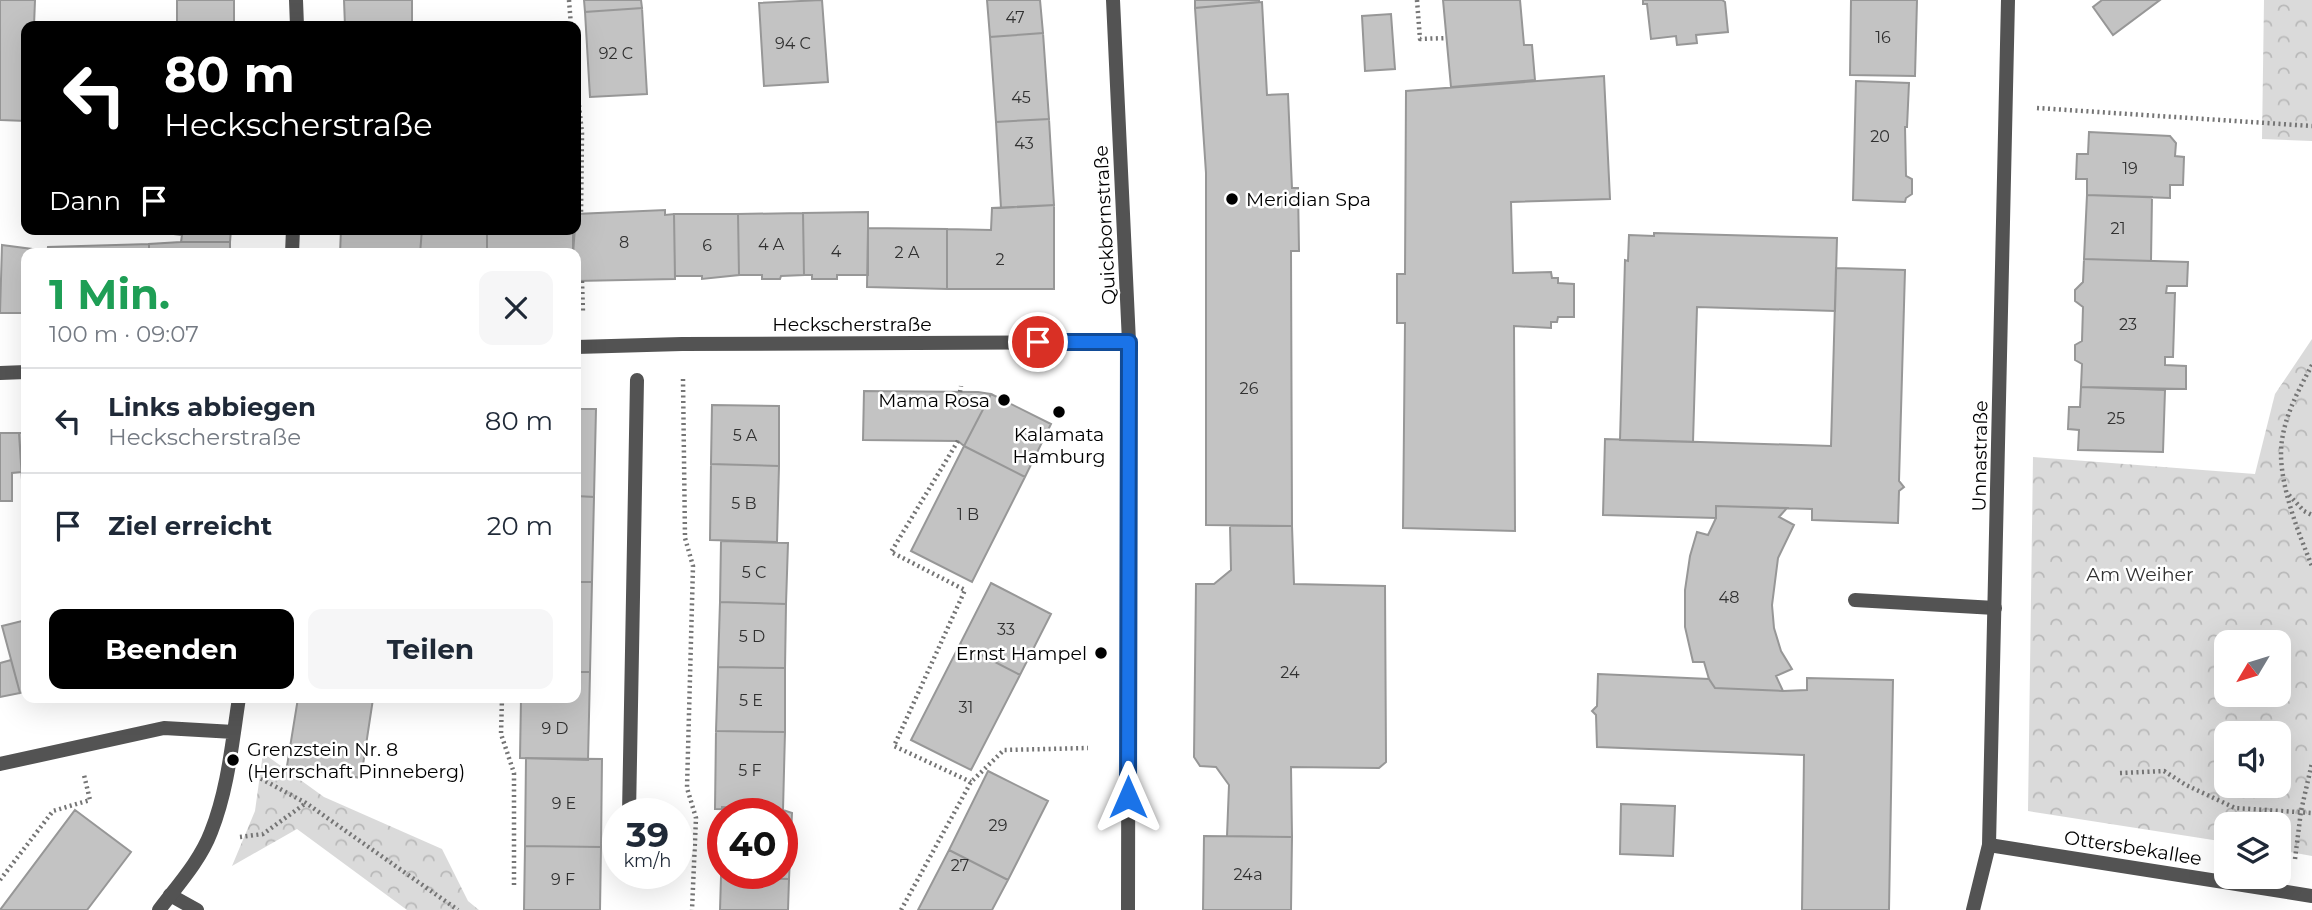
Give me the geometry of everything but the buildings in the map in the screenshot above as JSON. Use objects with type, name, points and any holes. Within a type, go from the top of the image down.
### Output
[{"type":"street","points":[[296,0],[297,21]]},
{"type":"street","name":"Quickbornstraße","points":[[1113,0],[1129,342],[1128,910]]},
{"type":"street","name":"Unnastraße","points":[[1973,910],[1989,845],[2008,0]]},
{"type":"street","name":"Heckscherstraße","points":[[581,347],[1129,342]]},
{"type":"street","points":[[0,373],[21,372]]},
{"type":"street","points":[[629,798],[637,380]]},
{"type":"street","points":[[1855,600],[1995,608]]},
{"type":"street","points":[[159,910],[185,877],[210,834],[230,764],[238,703]]},
{"type":"street","points":[[0,764],[164,728],[234,732]]},
{"type":"street","name":"Ottersbekallee","points":[[1989,845],[2312,896]]},
{"type":"street","points":[[170,895],[197,910]]},
{"type":"path","points":[[569,0],[571,21]]},
{"type":"path","points":[[1417,0],[1420,39],[1447,38]]},
{"type":"path","points":[[2037,108],[2312,126]]},
{"type":"path","points":[[581,124],[582,214]]},
{"type":"path","points":[[582,281],[583,313]]},
{"type":"path","points":[[2312,365],[2295,397],[2281,442],[2287,493],[2312,566]]},
{"type":"path","points":[[683,379],[685,537],[693,566],[687,788],[696,818],[692,910]]},
{"type":"path","points":[[958,441],[891,552],[965,590],[894,746],[971,782]]},
{"type":"path","points":[[2287,493],[2304,511],[2312,514]]},
{"type":"path","points":[[502,703],[501,734],[514,773],[514,886]]},
{"type":"path","points":[[901,910],[971,782],[1004,750],[1088,748]]},
{"type":"path","points":[[2295,859],[2301,811],[2312,763]]},
{"type":"path","points":[[2120,773],[2164,771],[2186,785],[2235,808],[2312,813]]},
{"type":"path","points":[[0,880],[53,811],[90,800],[84,775]]},
{"type":"path","points":[[256,776],[306,803],[458,910]]},
{"type":"path","points":[[240,836],[263,834],[306,803]]},
{"type":"green space","points":[[2264,0],[2312,0],[2312,141],[2262,139]]},
{"type":"green space","name":"Am Weiher","points":[[2312,339],[2312,856],[2291,852],[2291,812],[2214,812],[2214,840],[2028,811],[2033,457],[2255,474],[2275,394]]},
{"type":"green space","points":[[263,753],[324,797],[442,849],[468,901],[479,910],[407,910],[297,829],[232,866],[255,811]]},
{"type":"place","name":"Meridian Spa","points":[[1232,199]]},
{"type":"place","name":"Mama Rosa","points":[[1004,400]]},
{"type":"place","name":"Kalamata Hamburg","points":[[1059,412]]},
{"type":"place","name":"Ernst Hampel","points":[[1101,653]]},
{"type":"place","name":"Grenzstein Nr. 8 (Herrschaft Pinneberg)","points":[[233,760]]},
{"type":"route","points":[[1038,342],[1129,342],[1128,797]]}]
